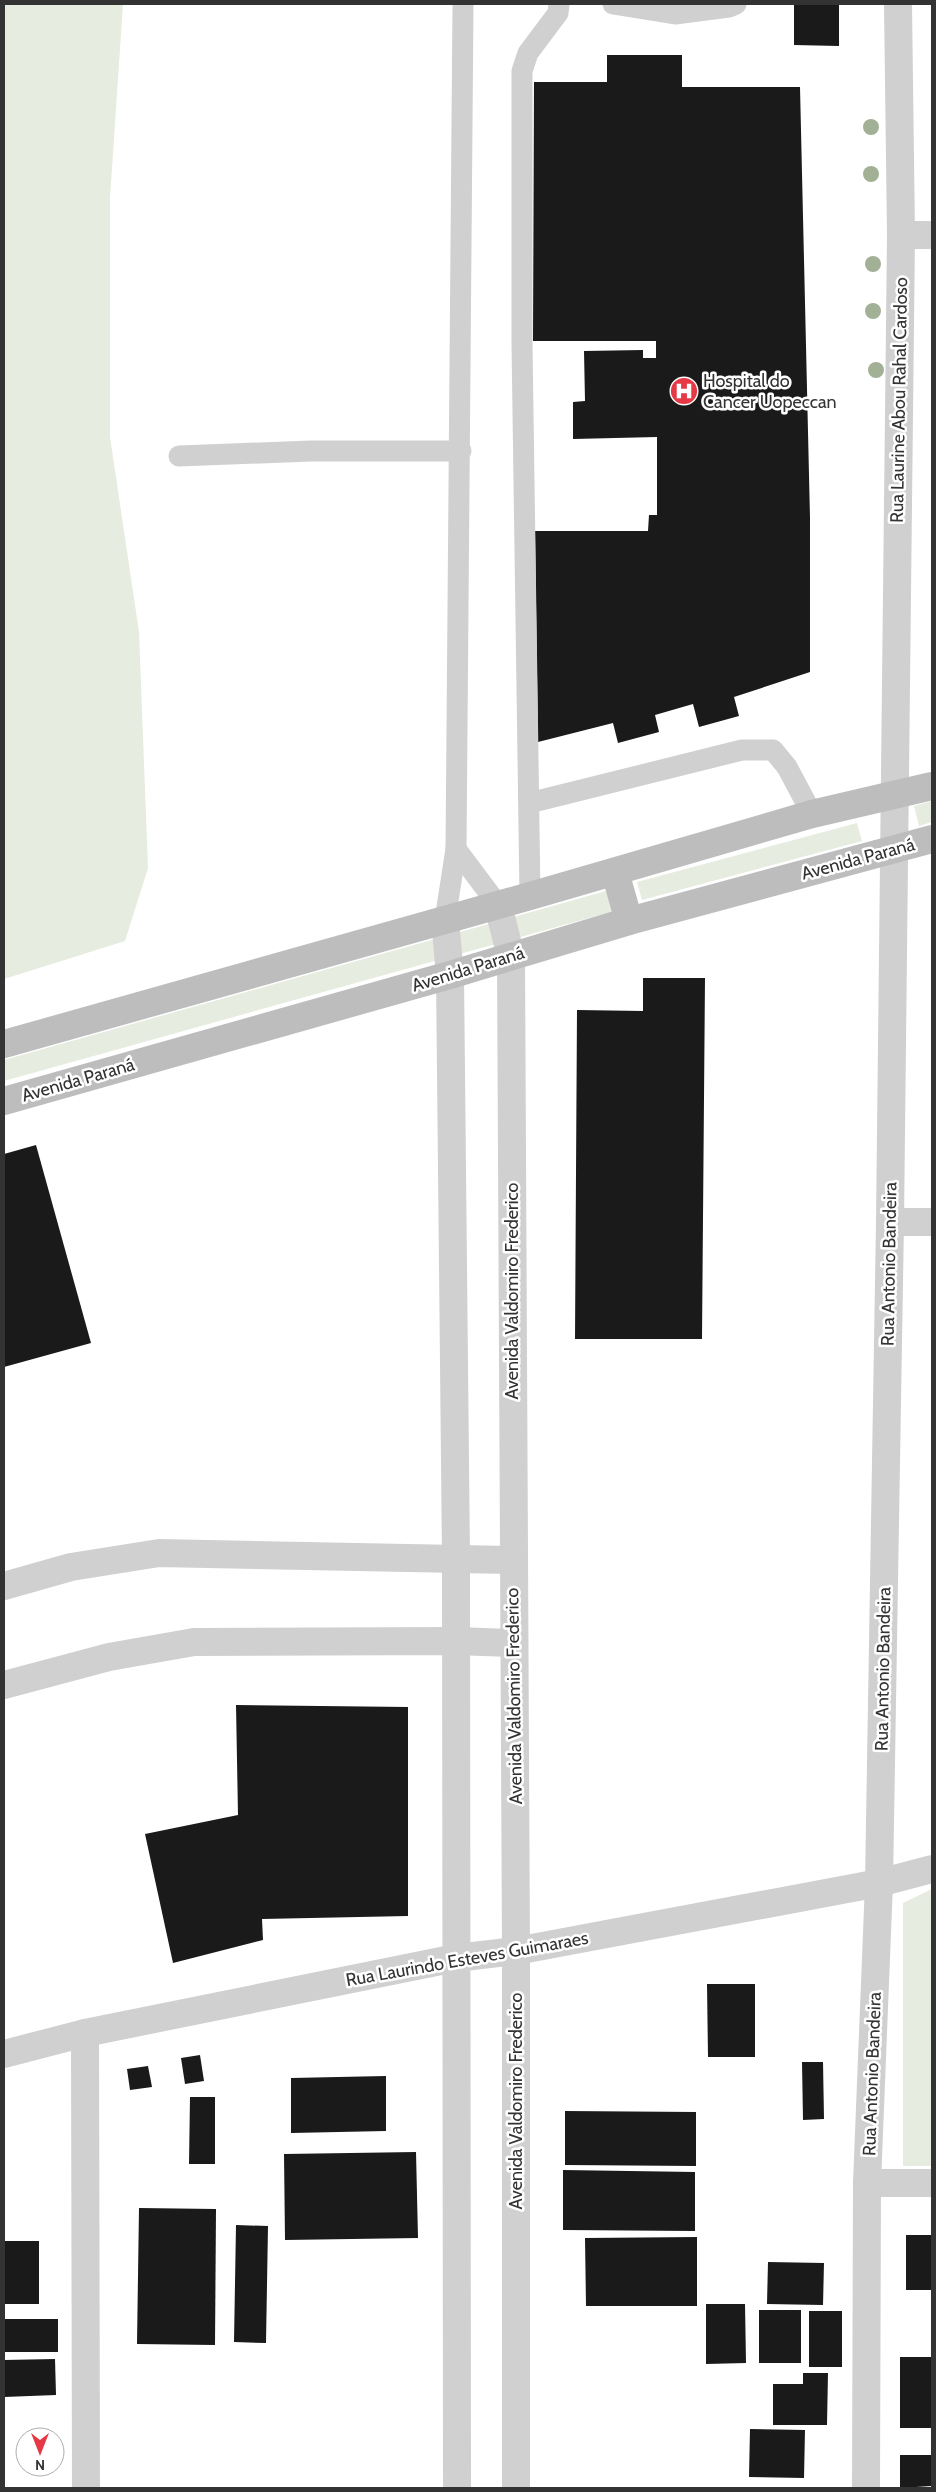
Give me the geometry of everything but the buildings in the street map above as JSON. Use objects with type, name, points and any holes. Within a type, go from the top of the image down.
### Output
[{"type":"main road","points":[[4,1044],[530,896],[812,814],[893,797],[932,786]]},
{"type":"main road","name":"Avenida Paraná","points":[[4,1101],[450,975],[629,921],[932,839]]},
{"type":"main road","points":[[614,872],[629,921]]},
{"type":"street","name":"Rua Laurine Abou Rahal Cardoso","points":[[894,849],[893,797],[902,235],[898,4]]},
{"type":"street","points":[[902,235],[932,235]]},
{"type":"street","name":"Rua Antonio Bandeira","points":[[866,2488],[867,2183],[879,1884],[894,849]]},
{"type":"street","name":"Avenida Valdomiro Frederico","points":[[498,905],[511,957],[516,1950],[516,2488]]},
{"type":"street","points":[[445,920],[450,975],[456,1558],[457,2488]]},
{"type":"street","points":[[890,1222],[932,1222]]},
{"type":"street","points":[[4,1586],[71,1567],[159,1553],[513,1560]]},
{"type":"street","points":[[4,1685],[110,1657],[194,1642],[456,1641],[513,1643]]},
{"type":"street","name":"Rua Laurindo Esteves Guimaraes","points":[[4,2054],[85,2033],[456,1958],[516,1950],[879,1884],[932,1869]]},
{"type":"street","points":[[85,2033],[86,2488]]},
{"type":"street","points":[[867,2183],[932,2184]]},
{"type":"lane","points":[[445,920],[456,849],[461,451],[463,4]]},
{"type":"lane","points":[[530,896],[522,343],[522,71],[528,53],[558,13],[559,4]]},
{"type":"lane","points":[[613,4],[674,14],[729,7],[736,4]]},
{"type":"lane","points":[[180,456],[311,451],[461,451]]},
{"type":"lane","points":[[529,803],[742,750],[773,750],[787,767],[812,814]]},
{"type":"lane","points":[[456,849],[498,905]]},
{"type":"shaded area","points":[[4,4],[123,4],[110,198],[110,437],[139,632],[148,868],[125,941],[4,979]]},
{"type":"shaded area","points":[[932,801],[932,822],[919,826],[914,806]]},
{"type":"shaded area","points":[[857,823],[862,841],[642,900],[637,882]]},
{"type":"shaded area","points":[[606,891],[614,911],[4,1081],[4,1060]]},
{"type":"shaded area","points":[[932,1889],[932,2166],[903,2166],[903,1903]]},
{"type":"place","name":"Hospital do Cancer Uopeccan","points":[[684,391]]}]
